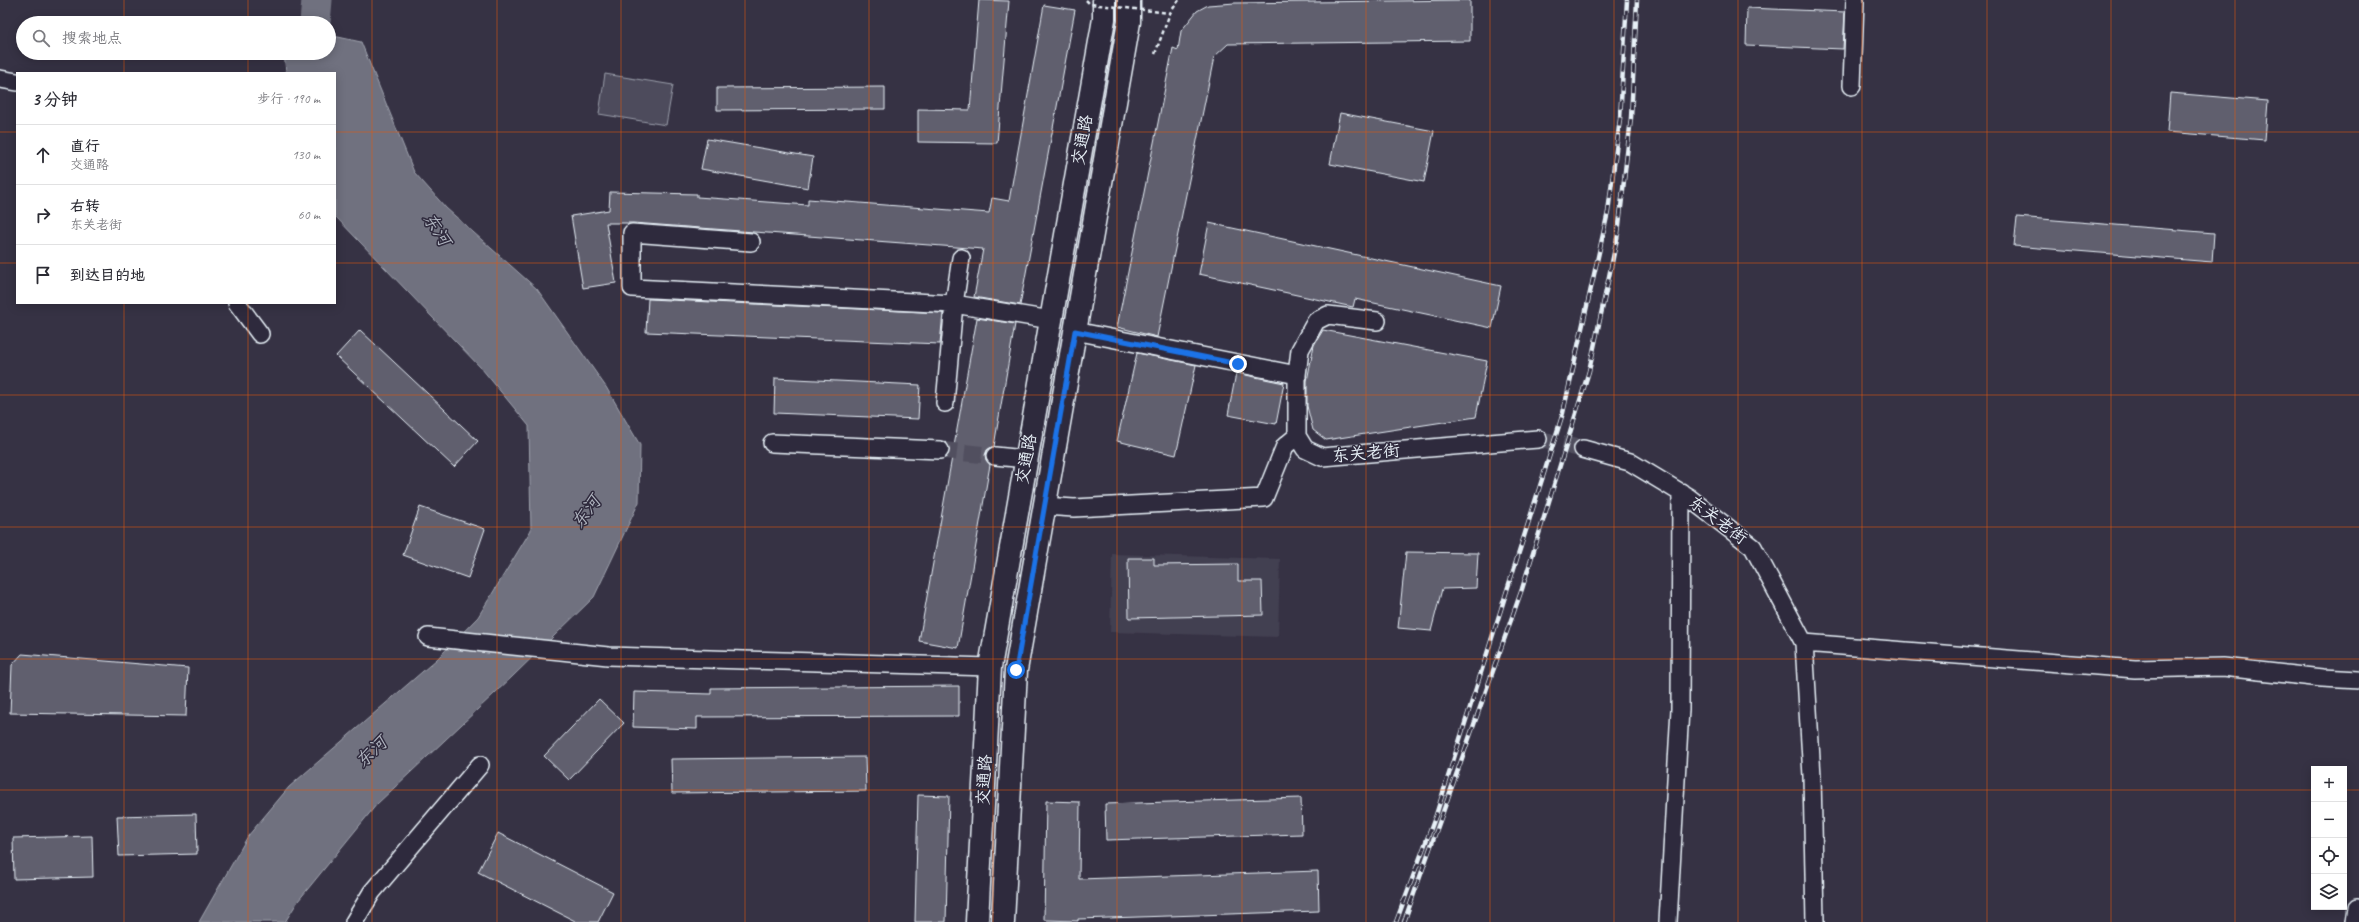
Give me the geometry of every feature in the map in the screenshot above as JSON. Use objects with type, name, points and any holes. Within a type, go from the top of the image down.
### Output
[{"type":"main road","name":"交通路","points":[[977,922],[990,667],[1104,19],[1104,0]]},
{"type":"main road","name":"交通路","points":[[1003,922],[1016,670],[1129,22],[1130,0]]},
{"type":"street","points":[[1852,86],[1854,0]]},
{"type":"street","points":[[0,79],[16,82]]},
{"type":"street","points":[[752,242],[632,233],[632,288],[954,304],[1050,320]]},
{"type":"street","points":[[945,403],[954,304],[961,258]]},
{"type":"street","points":[[238,304],[260,334]]},
{"type":"street","points":[[1044,506],[1074,508],[1264,498],[1284,446],[1297,436],[1297,375],[1300,350],[1316,321],[1328,315],[1377,321]]},
{"type":"street","points":[[1075,331],[1297,375]]},
{"type":"street","name":"东关老街","points":[[1297,436],[1305,449],[1322,457],[1538,439]]},
{"type":"street","points":[[772,443],[940,450]]},
{"type":"street","name":"东关老街","points":[[1583,449],[1630,462],[1680,492],[1754,547],[1804,643]]},
{"type":"street","points":[[995,456],[1026,459]]},
{"type":"street","points":[[1668,922],[1680,709],[1680,492]]},
{"type":"street","points":[[428,637],[608,656],[990,667]]},
{"type":"street","points":[[1815,922],[1812,776],[1804,643],[2135,669],[2223,666],[2322,678],[2359,680]]},
{"type":"street","points":[[354,922],[372,892],[480,765]]},
{"type":"path","points":[[1086,0],[1090,4],[1170,13]]},
{"type":"path","points":[[1155,54],[1170,13],[1179,0]]},
{"type":"shaded area","points":[[605,74],[673,85],[666,125],[599,114]]},
{"type":"shaded area","points":[[1112,554],[1280,559],[1278,637],[1110,632]]},
{"type":"water","points":[[336,37],[361,42],[414,172],[446,208],[537,289],[606,387],[640,445],[639,502],[594,597],[512,677],[377,804],[298,901],[285,922],[199,922],[248,836],[289,787],[437,659],[478,617],[531,530],[529,426],[482,369],[336,217],[336,72],[286,72],[285,60],[336,60]]},
{"type":"building","points":[[979,0],[1009,1],[997,143],[918,142],[918,109],[970,110]]},
{"type":"building","points":[[1470,0],[1470,41],[1228,44],[1214,57],[1157,337],[1117,327],[1173,48],[1178,50],[1181,31],[1197,11],[1208,5],[1235,3]]},
{"type":"building","points":[[1044,5],[1075,10],[1020,305],[974,297],[983,249],[633,223],[606,223],[616,283],[583,288],[571,216],[609,210],[610,192],[697,194],[697,197],[808,205],[808,199],[989,213],[992,198],[1009,201]]},
{"type":"building","points":[[1747,8],[1845,12],[1843,49],[1746,45]]},
{"type":"building","points":[[885,87],[885,109],[717,110],[717,88]]},
{"type":"building","points":[[2170,93],[2268,101],[2265,140],[2167,132]]},
{"type":"building","points":[[1340,113],[1434,131],[1424,182],[1330,164]]},
{"type":"building","points":[[707,139],[813,157],[808,188],[701,169]]},
{"type":"building","points":[[2017,217],[2214,233],[2212,262],[2014,246]]},
{"type":"building","points":[[1209,223],[1501,286],[1492,328],[1355,299],[1353,307],[1199,274]]},
{"type":"building","points":[[648,299],[943,313],[940,344],[646,332]]},
{"type":"building","points":[[977,318],[1015,324],[994,446],[987,450],[985,455],[986,460],[990,465],[958,648],[919,641]]},
{"type":"building","points":[[360,330],[478,441],[454,467],[336,356]]},
{"type":"building","points":[[1323,330],[1487,361],[1476,417],[1326,440],[1313,430],[1307,406],[1307,381],[1314,345]]},
{"type":"building","points":[[1137,353],[1196,365],[1176,455],[1117,441]]},
{"type":"building","points":[[1236,373],[1284,383],[1276,424],[1228,415]]},
{"type":"building","points":[[775,378],[920,385],[918,419],[774,413]]},
{"type":"building","points":[[420,507],[485,529],[468,578],[403,555]]},
{"type":"building","points":[[1406,552],[1478,553],[1476,588],[1442,589],[1431,631],[1398,628]]},
{"type":"building","points":[[1128,558],[1154,558],[1154,565],[1238,564],[1238,581],[1262,581],[1263,615],[1129,618]]},
{"type":"building","points":[[22,654],[188,668],[186,716],[10,713],[12,665]]},
{"type":"building","points":[[959,686],[959,716],[697,717],[697,729],[633,727],[634,692],[711,694],[711,688]]},
{"type":"building","points":[[599,699],[624,723],[569,780],[544,756]]},
{"type":"building","points":[[865,757],[866,791],[672,793],[671,759]]},
{"type":"building","points":[[918,795],[949,796],[946,922],[915,922]]},
{"type":"building","points":[[1301,798],[1302,834],[1106,840],[1105,804]]},
{"type":"building","points":[[1046,801],[1080,802],[1079,879],[1318,871],[1319,911],[1078,919],[1078,921],[1044,920]]},
{"type":"building","points":[[196,814],[197,854],[119,856],[117,816]]},
{"type":"building","points":[[498,833],[613,892],[598,922],[577,922],[478,872]]},
{"type":"building","points":[[92,836],[93,877],[14,879],[13,838]]},
{"type":"waterway","name":"东河","points":[[316,16],[317,0]]},
{"type":"tunnel","points":[[1538,439],[1583,449]]},
{"type":"tunnel","points":[[940,450],[995,456]]},
{"type":"railway","points":[[1396,922],[1436,815],[1563,413],[1608,212],[1620,119],[1627,0]]},
{"type":"railway","points":[[1404,922],[1522,589],[1589,371],[1618,234],[1631,118],[1637,0]]},
{"type":"route","points":[[1016,670],[1075,331],[1238,364]]}]
